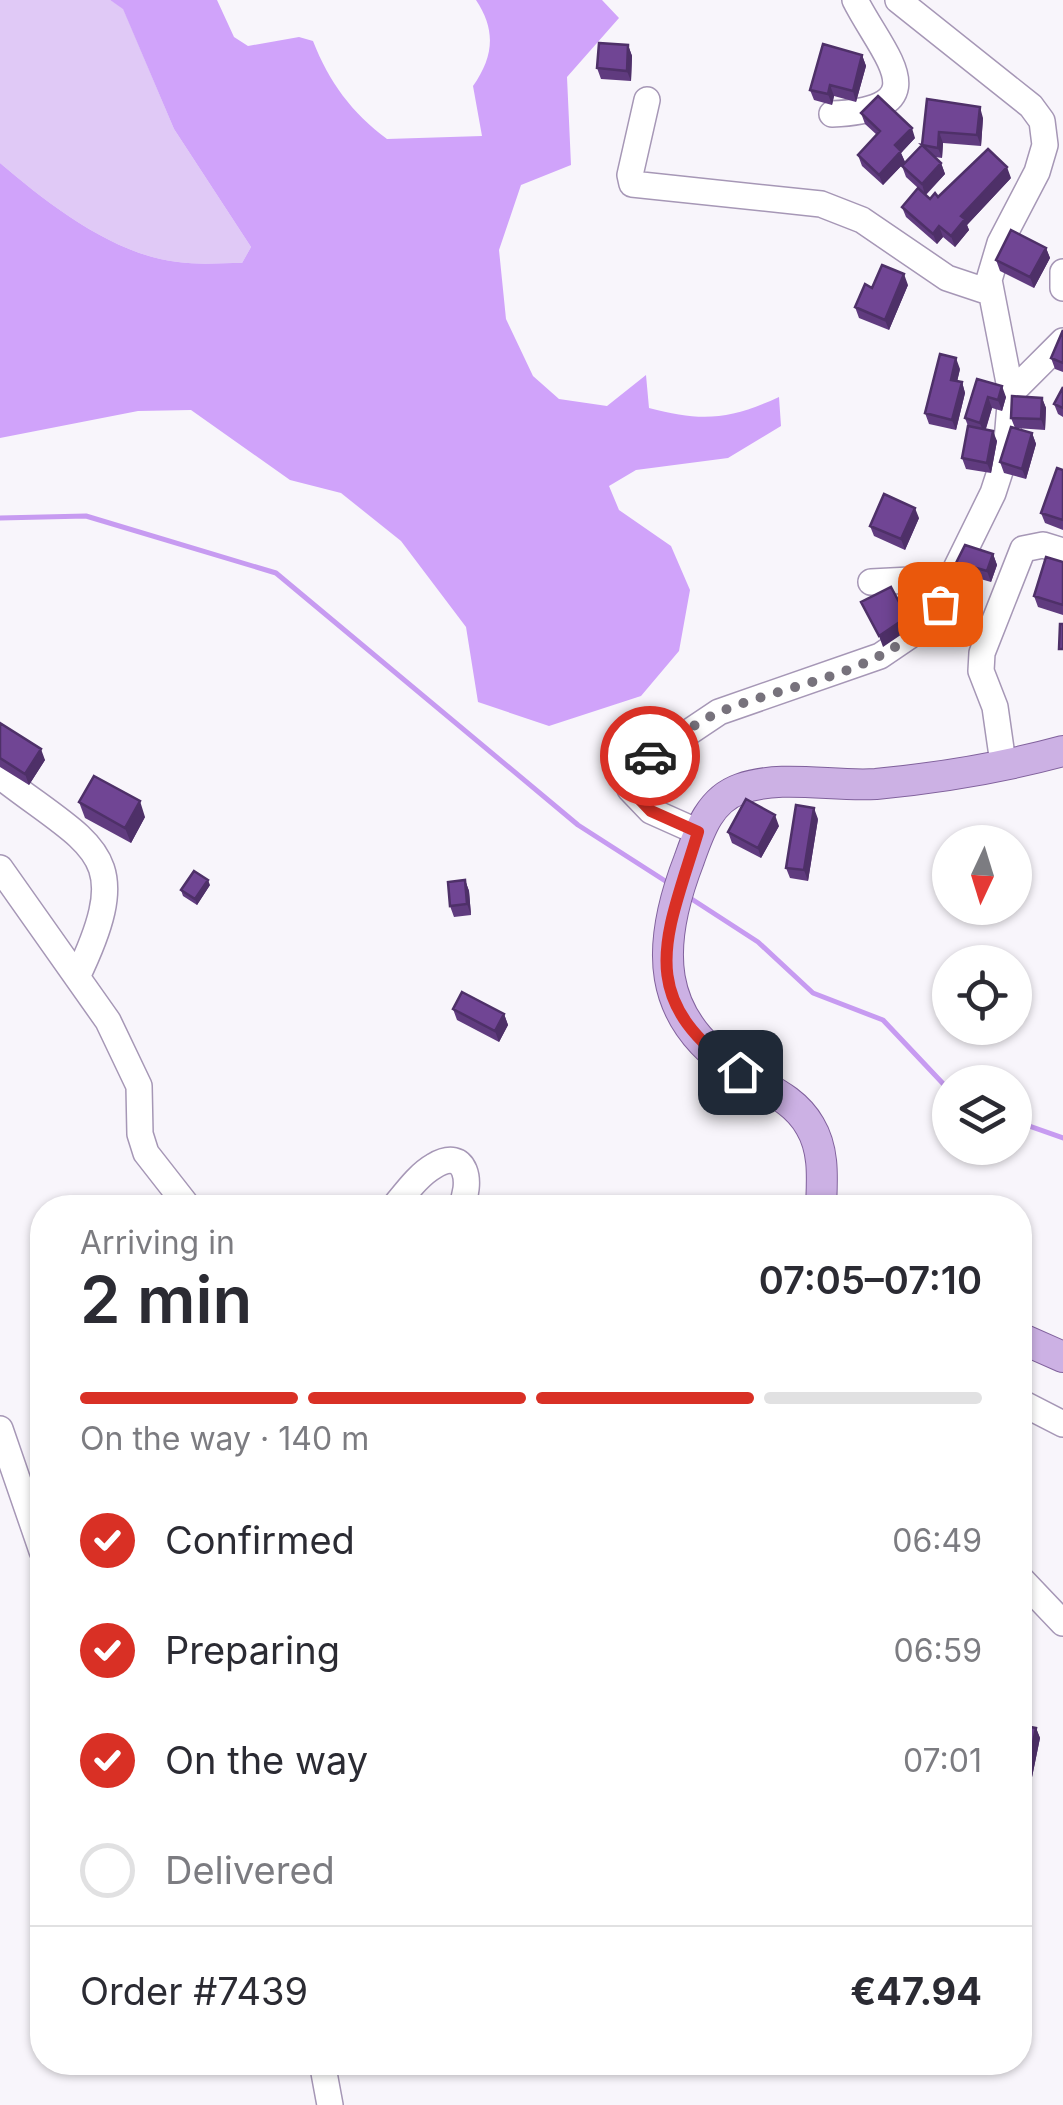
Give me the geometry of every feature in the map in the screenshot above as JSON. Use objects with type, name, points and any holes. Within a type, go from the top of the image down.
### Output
[{"type":"main road","points":[[821,1195],[819,1148],[801,1112],[782,1095],[722,1060],[688,1024],[668,974],[668,918],[698,832],[722,799],[746,787],[873,784],[1063,751]]},
{"type":"main road","points":[[1032,1343],[1063,1357]]},
{"type":"street","points":[[832,114],[877,107],[890,98],[894,85],[893,58],[855,0]]},
{"type":"street","points":[[698,832],[639,801],[630,789],[634,769],[719,712],[880,656],[928,619],[994,493],[1006,453],[1011,393],[990,292],[992,264],[1038,172],[1045,146],[1042,121],[1031,106],[898,0]]},
{"type":"street","points":[[647,100],[630,175],[632,184],[821,204],[862,220],[951,280],[990,292]]},
{"type":"street","points":[[1063,272],[1063,288]]},
{"type":"street","points":[[1011,393],[1063,342]]},
{"type":"street","points":[[1004,763],[995,707],[980,671],[982,653],[1023,549],[1032,544],[1063,551]]},
{"type":"street","points":[[871,582],[950,578]]},
{"type":"street","points":[[0,776],[83,839],[100,864],[106,907],[77,977]]},
{"type":"street","points":[[0,868],[132,1064],[139,1086],[140,1134],[146,1152],[179,1195]]},
{"type":"street","points":[[406,1195],[435,1165],[450,1162],[463,1166],[468,1174],[470,1184],[465,1195]]},
{"type":"street","points":[[1032,1408],[1063,1424]]},
{"type":"street","points":[[0,1430],[30,1516]]},
{"type":"street","points":[[1032,1591],[1063,1623]]},
{"type":"street","points":[[324,2075],[330,2105]]},
{"type":"shaded area","points":[[0,0],[110,0],[123,8],[174,129],[251,247],[242,263],[178,262],[130,249],[83,225],[0,163]]},
{"type":"shaded area","points":[[110,0],[217,0],[234,37],[248,46],[299,37],[313,41],[343,96],[387,139],[482,136],[473,86],[485,64],[490,43],[487,22],[476,0],[602,0],[619,18],[567,77],[571,165],[521,185],[499,250],[506,319],[533,376],[559,399],[607,406],[646,375],[649,408],[715,416],[779,397],[781,426],[728,458],[636,470],[609,486],[619,510],[671,546],[690,590],[679,651],[641,696],[549,726],[478,702],[466,627],[401,541],[341,493],[290,480],[191,410],[138,411],[0,438],[0,163],[83,225],[130,249],[178,262],[242,263],[251,247],[174,129],[123,9]]},
{"type":"building","points":[[599,43],[628,45],[627,71],[597,68]]},
{"type":"building","points":[[823,44],[862,55],[853,91],[830,85],[828,94],[810,90]]},
{"type":"building","points":[[878,96],[912,128],[895,145],[901,151],[879,175],[858,155],[880,131],[861,113]]},
{"type":"building","points":[[927,99],[980,107],[977,135],[939,132],[938,148],[922,145]]},
{"type":"building","points":[[922,145],[941,163],[922,184],[902,166]]},
{"type":"building","points":[[988,149],[1007,167],[961,216],[965,219],[951,236],[939,226],[933,234],[902,207],[918,188],[930,199],[935,193],[938,197]]},
{"type":"building","points":[[1011,230],[1046,248],[1030,277],[996,260]]},
{"type":"building","points":[[882,265],[904,274],[885,320],[855,307],[865,284],[872,288]]},
{"type":"building","points":[[1063,330],[1063,363],[1051,358]]},
{"type":"building","points":[[940,354],[956,358],[951,380],[962,382],[952,420],[925,413]]},
{"type":"building","points":[[977,379],[1002,386],[998,400],[988,397],[980,423],[965,418]]},
{"type":"building","points":[[1063,387],[1063,408],[1054,404]]},
{"type":"building","points":[[1012,396],[1042,398],[1041,419],[1011,418]]},
{"type":"building","points":[[968,426],[993,431],[987,463],[962,458]]},
{"type":"building","points":[[1011,427],[1032,433],[1022,469],[1000,462]]},
{"type":"building","points":[[1057,468],[1063,470],[1063,520],[1041,513]]},
{"type":"building","points":[[884,494],[915,508],[901,539],[870,526]]},
{"type":"building","points":[[965,545],[993,554],[987,571],[973,567],[963,594],[944,587]]},
{"type":"building","points":[[1046,557],[1063,562],[1063,605],[1034,596]]},
{"type":"building","points":[[891,587],[907,617],[879,636],[861,602]]},
{"type":"building","points":[[1063,624],[1063,649],[1059,649]]},
{"type":"building","points":[[0,723],[41,749],[25,774],[0,758]]},
{"type":"building","points":[[94,776],[140,801],[125,828],[79,802]]},
{"type":"building","points":[[746,799],[775,815],[758,848],[728,832]]},
{"type":"building","points":[[796,805],[814,808],[804,870],[786,868]]},
{"type":"building","points":[[194,871],[208,880],[195,899],[181,890]]},
{"type":"building","points":[[465,880],[467,904],[450,906],[448,882]]},
{"type":"building","points":[[462,992],[504,1014],[495,1031],[453,1009]]},
{"type":"waterway","points":[[0,518],[86,516],[276,573],[578,825],[670,884]]},
{"type":"waterway","points":[[687,896],[758,942],[813,993],[883,1020],[932,1072]]},
{"type":"waterway","points":[[1032,1127],[1063,1138]]},
{"type":"way so far","points":[[650,756],[719,712],[880,656],[908,637],[940,604]]},
{"type":"route","points":[[650,756],[630,775],[630,789],[651,811],[698,832],[668,918],[668,974],[688,1024],[700,1040],[740,1072]]}]
